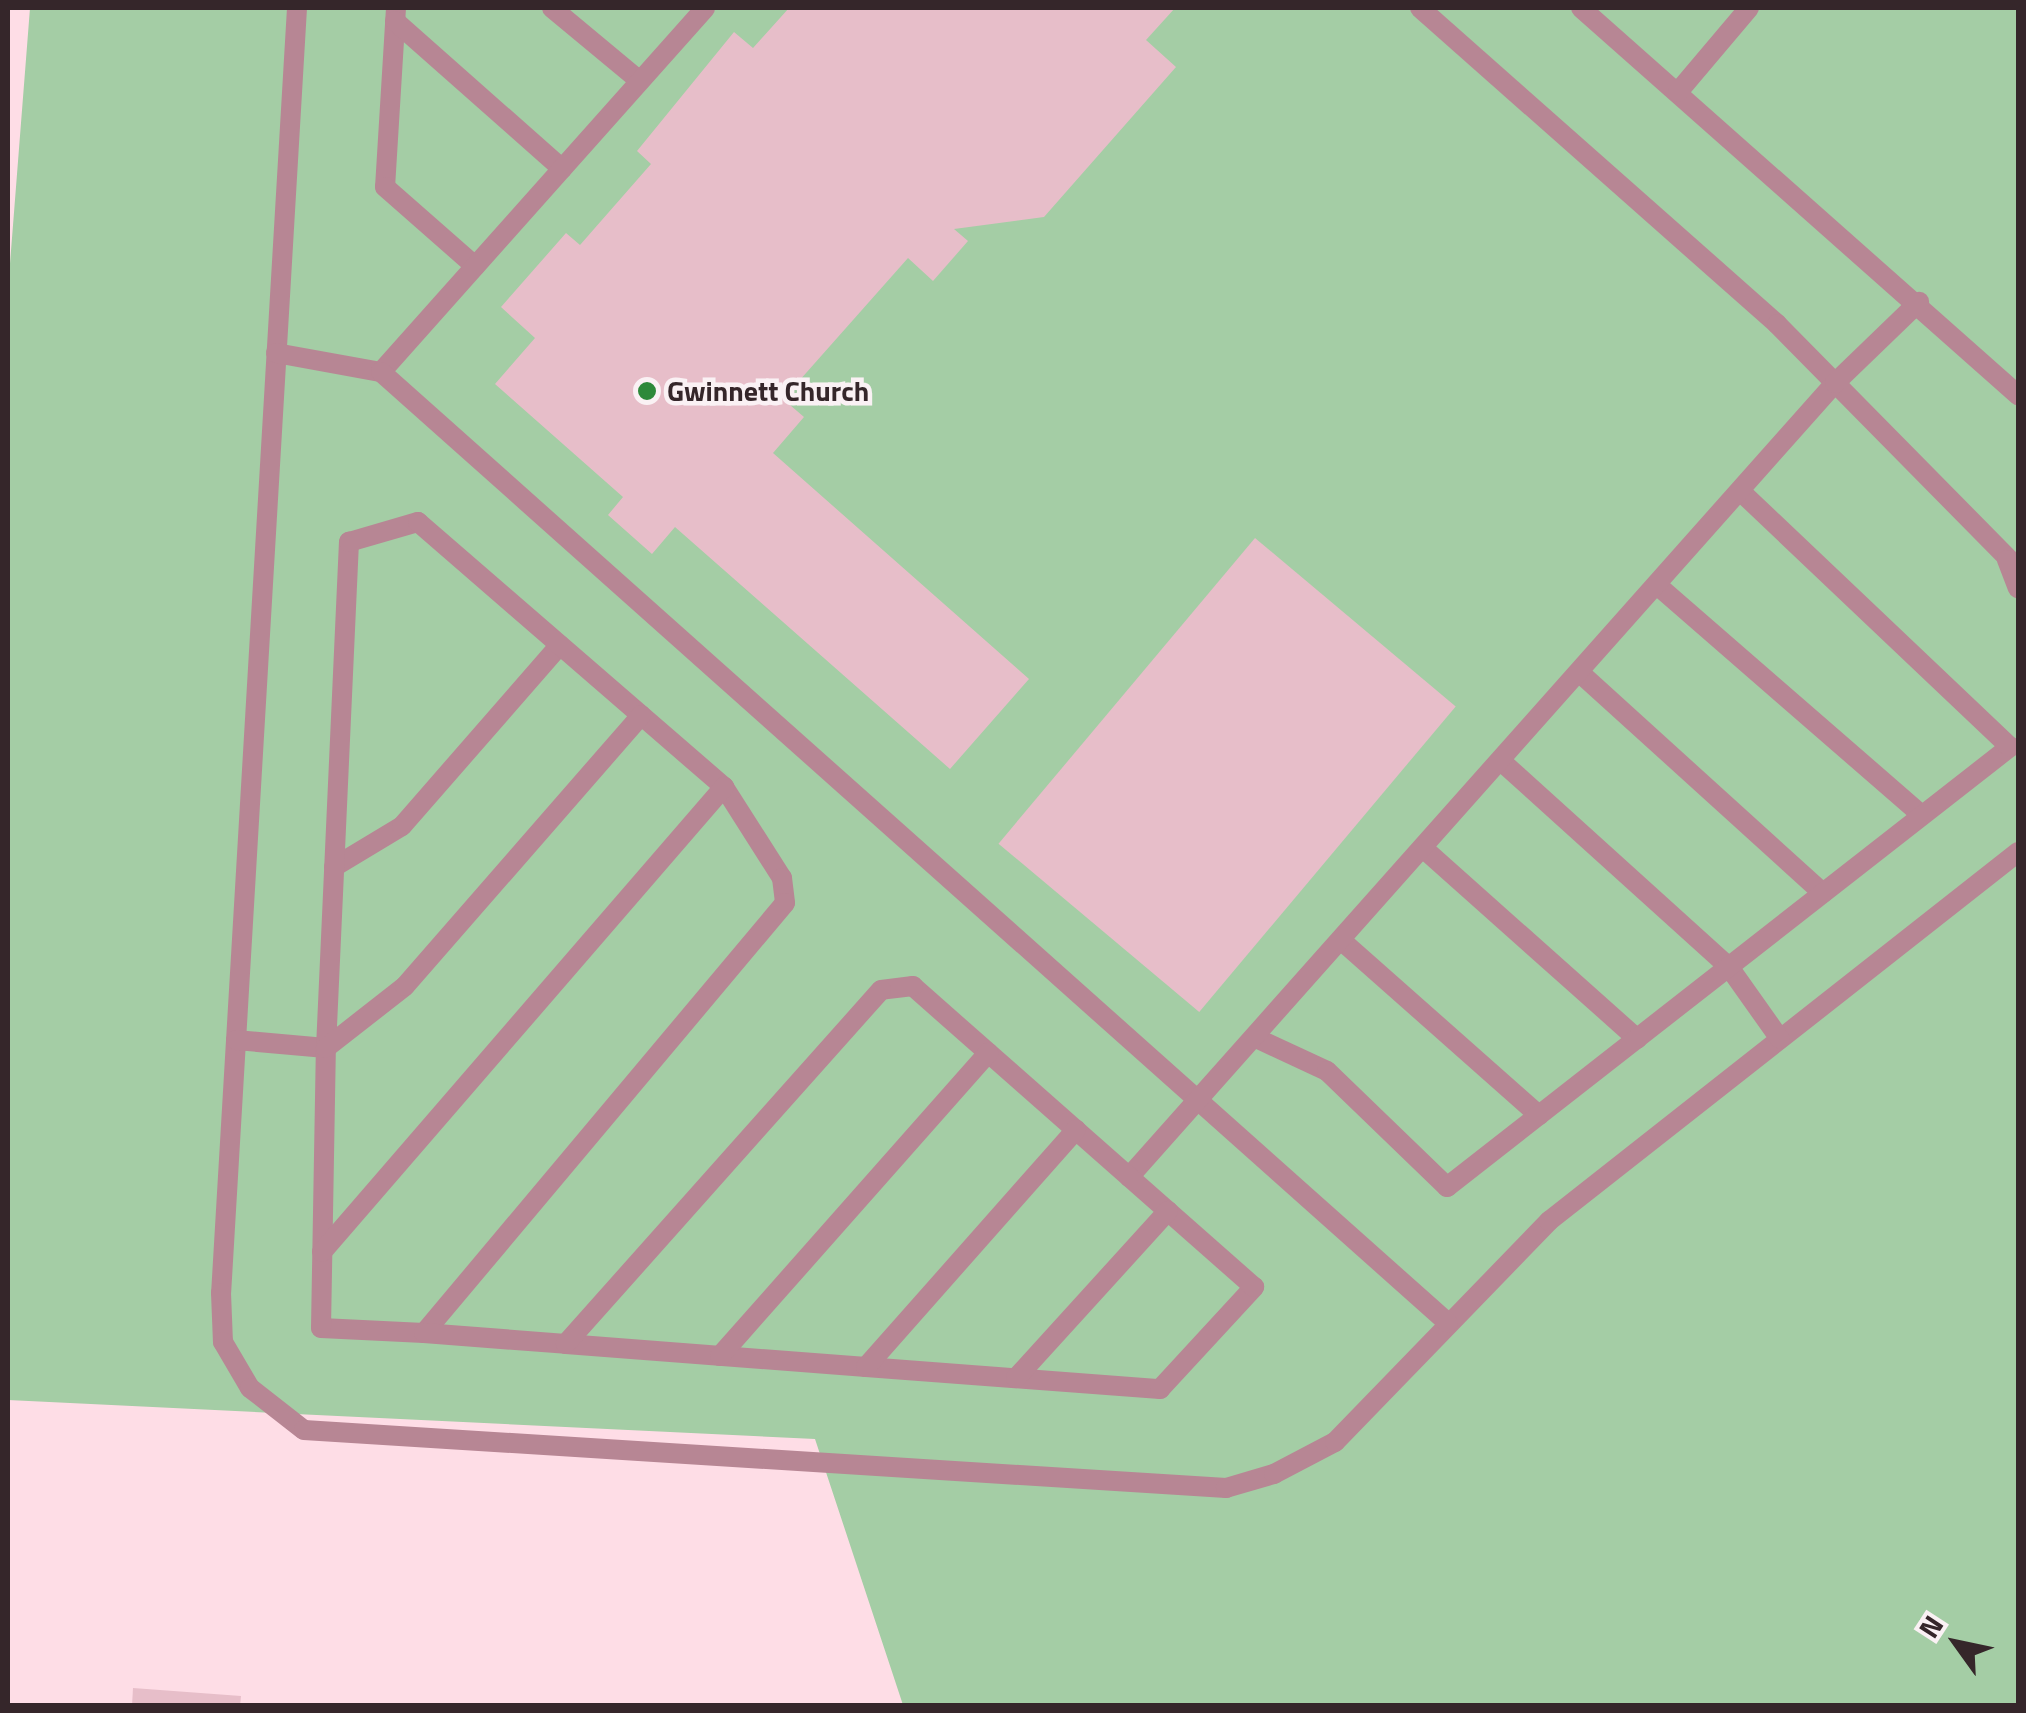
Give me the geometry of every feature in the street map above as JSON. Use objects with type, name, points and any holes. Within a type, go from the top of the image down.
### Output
[{"type":"lane","points":[[296,8],[236,1040],[223,1342],[250,1388],[304,1430],[1226,1488],[1274,1474],[1336,1442],[1549,1221],[2018,852]]},
{"type":"lane","points":[[552,8],[640,81]]},
{"type":"lane","points":[[381,372],[706,8]]},
{"type":"lane","points":[[1420,8],[1778,324],[2013,564],[2018,588]]},
{"type":"lane","points":[[1581,8],[1920,302],[2018,395]]},
{"type":"lane","points":[[1678,92],[1749,8]]},
{"type":"lane","points":[[395,14],[562,168]]},
{"type":"lane","points":[[395,14],[386,187],[475,266]]},
{"type":"lane","points":[[1129,1177],[1200,1102],[1835,383],[1920,302]]},
{"type":"lane","points":[[276,353],[381,372],[1448,1323]]},
{"type":"lane","points":[[1256,1038],[1327,1072],[1448,1187],[2010,747],[1740,491]]},
{"type":"lane","points":[[424,1333],[785,903],[782,878],[724,787],[418,522],[349,542],[326,1048],[321,1328],[1160,1389],[1254,1287],[912,986],[881,990],[566,1344]]},
{"type":"lane","points":[[1657,584],[1922,815]]},
{"type":"lane","points":[[334,867],[402,826],[560,645]]},
{"type":"lane","points":[[1579,672],[1823,893]]},
{"type":"lane","points":[[236,1040],[326,1048],[406,986],[641,714]]},
{"type":"lane","points":[[1501,761],[1729,967],[1780,1039]]},
{"type":"lane","points":[[322,1252],[724,787]]},
{"type":"lane","points":[[1423,848],[1637,1039]]},
{"type":"lane","points":[[1342,941],[1539,1116]]},
{"type":"lane","points":[[720,1356],[988,1053]]},
{"type":"lane","points":[[866,1367],[1076,1130]]},
{"type":"lane","points":[[1016,1378],[1168,1211]]},
{"type":"green space","points":[[30,8],[2018,8],[2018,1705],[903,1705],[815,1439],[8,1400],[8,289]]},
{"type":"building","name":"Gwinnett Church","points":[[789,8],[1175,8],[1146,40],[1176,67],[1044,217],[954,229],[968,241],[933,281],[908,258],[783,399],[804,417],[773,453],[1029,679],[950,769],[675,527],[652,554],[608,515],[623,497],[495,384],[535,338],[501,307],[566,233],[580,245],[651,164],[637,151],[734,32],[753,48]]},
{"type":"building","points":[[1255,538],[1456,706],[1199,1012],[999,844]]},
{"type":"building","points":[[133,1688],[241,1696],[240,1706],[132,1706]]},
{"type":"place","name":"Gwinnett Church","points":[[647,391]]}]
